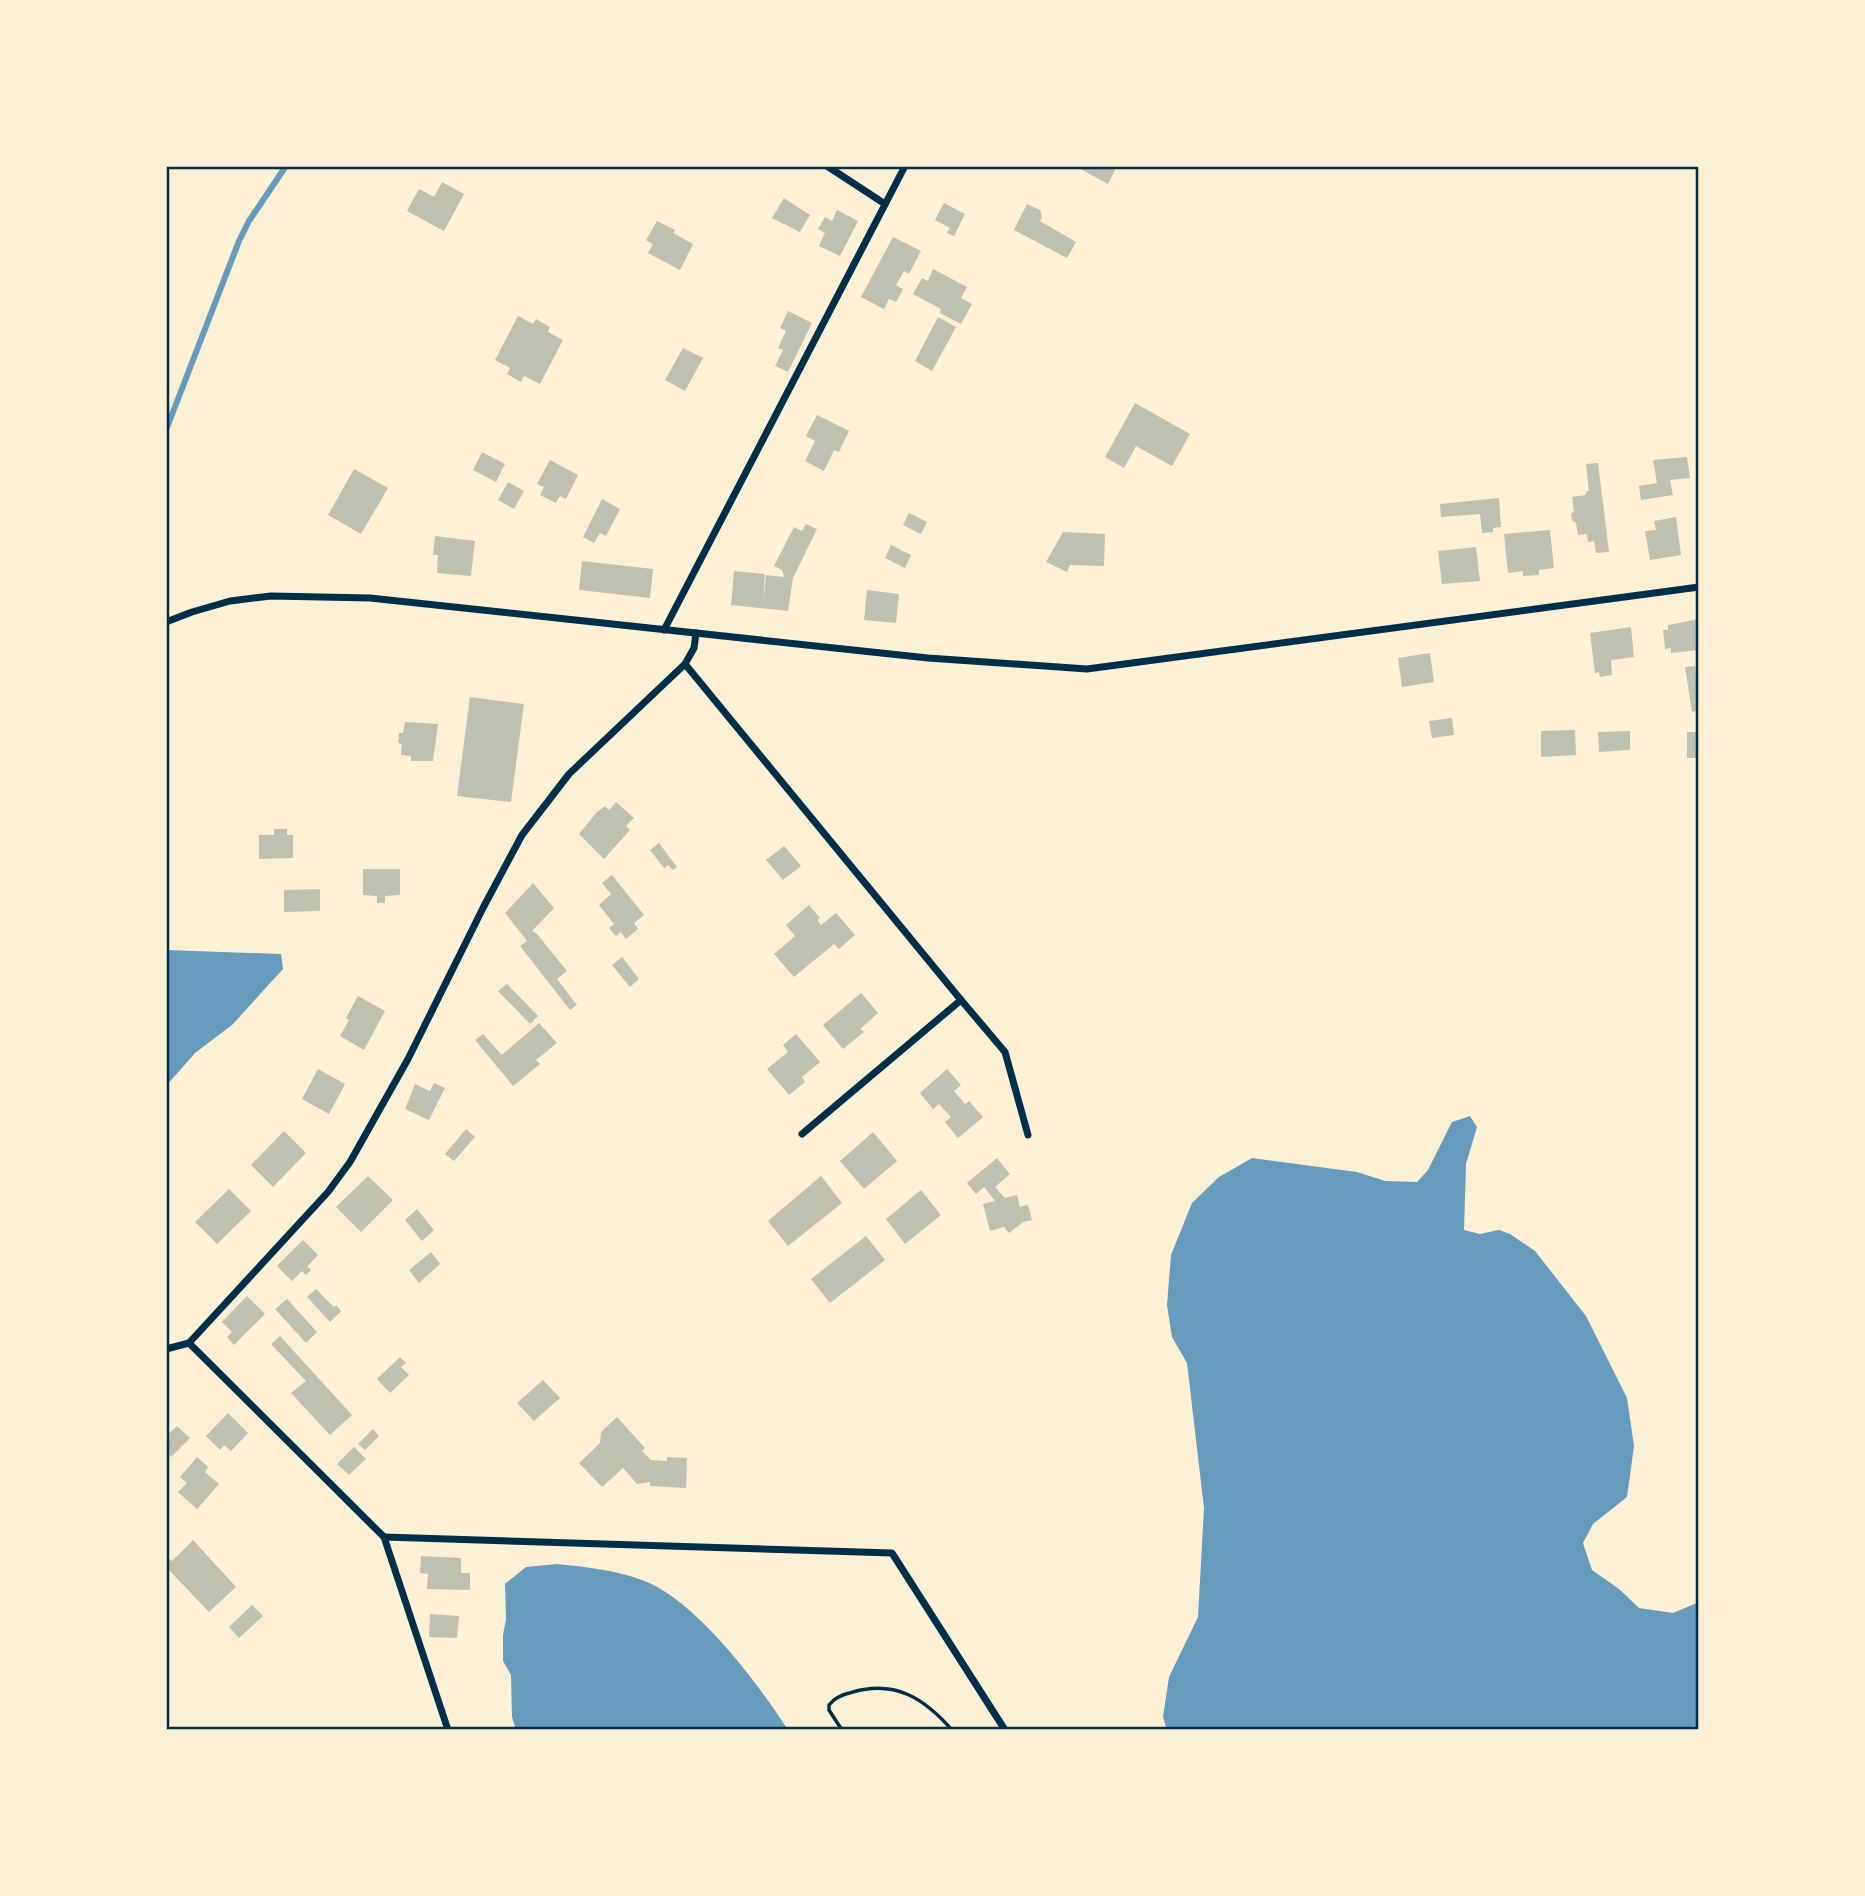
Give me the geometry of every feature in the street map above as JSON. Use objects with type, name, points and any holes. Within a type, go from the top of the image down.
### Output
[{"type":"street","points":[[827,166],[885,204]]},
{"type":"street","points":[[664,630],[905,166]]},
{"type":"street","points":[[166,622],[230,601],[271,596],[370,598],[928,658],[1087,669],[1699,587]]},
{"type":"street","points":[[166,1349],[188,1343],[302,1221],[350,1162],[408,1059],[484,906],[523,835],[569,774],[685,664],[694,648],[696,634]]},
{"type":"street","points":[[685,664],[1005,1052],[1028,1135]]},
{"type":"street","points":[[802,1134],[961,1000]]},
{"type":"street","points":[[188,1343],[384,1537],[448,1730]]},
{"type":"street","points":[[384,1537],[892,1553],[1005,1730]]},
{"type":"path","points":[[842,1730],[829,1710],[829,1705],[844,1694],[873,1686],[900,1692],[922,1701],[952,1730]]},
{"type":"water","points":[[166,950],[281,954],[283,969],[232,1025],[195,1053],[166,1086]]},
{"type":"water","points":[[1470,1116],[1477,1127],[1466,1164],[1464,1230],[1480,1234],[1499,1230],[1535,1251],[1586,1316],[1627,1398],[1634,1446],[1627,1497],[1593,1524],[1583,1543],[1592,1570],[1619,1589],[1639,1608],[1673,1613],[1699,1602],[1699,1730],[1167,1730],[1163,1717],[1169,1677],[1198,1617],[1204,1508],[1187,1363],[1172,1337],[1167,1305],[1171,1255],[1192,1203],[1219,1177],[1252,1158],[1357,1172],[1385,1181],[1417,1182],[1428,1170],[1452,1122]]},
{"type":"water","points":[[557,1564],[590,1568],[642,1580],[683,1605],[724,1644],[788,1730],[516,1730],[512,1717],[511,1675],[503,1661],[505,1584],[526,1567]]},
{"type":"building","points":[[1075,166],[1117,166],[1108,184]]},
{"type":"building","points":[[442,182],[464,194],[444,231],[407,211],[419,189],[434,197]]},
{"type":"building","points":[[784,198],[810,215],[800,232],[772,218]]},
{"type":"building","points":[[944,203],[965,214],[954,236],[947,233],[950,228],[935,220]]},
{"type":"building","points":[[1027,204],[1040,210],[1040,221],[1076,242],[1067,258],[1014,230]]},
{"type":"building","points":[[837,210],[858,221],[840,256],[819,246],[825,233],[818,229],[825,217],[832,221]]},
{"type":"building","points":[[657,221],[675,230],[673,233],[693,244],[680,270],[648,253],[653,244],[646,240]]},
{"type":"building","points":[[893,237],[921,251],[909,274],[904,271],[896,285],[903,289],[896,302],[889,299],[884,309],[861,297]]},
{"type":"building","points":[[933,269],[967,287],[961,298],[972,304],[961,324],[940,313],[941,309],[913,294],[922,278],[928,281]]},
{"type":"building","points":[[788,311],[812,323],[788,372],[775,366],[783,350],[778,348],[786,331],[780,328]]},
{"type":"building","points":[[518,316],[533,324],[536,319],[550,327],[548,332],[563,340],[540,384],[524,376],[521,382],[507,374],[510,368],[495,360]]},
{"type":"building","points":[[938,317],[956,327],[932,371],[915,361]]},
{"type":"building","points":[[683,348],[703,358],[685,391],[665,380]]},
{"type":"building","points":[[1135,403],[1190,434],[1172,466],[1136,446],[1124,468],[1105,457]]},
{"type":"building","points":[[817,415],[849,431],[839,452],[834,450],[824,471],[805,461],[815,441],[806,436]]},
{"type":"building","points":[[482,452],[505,464],[496,482],[473,470]]},
{"type":"building","points":[[1687,457],[1690,478],[1670,480],[1673,495],[1641,500],[1639,486],[1657,483],[1653,460]]},
{"type":"building","points":[[550,460],[578,475],[566,499],[560,496],[556,503],[540,495],[544,487],[537,484]]},
{"type":"building","points":[[1598,463],[1609,552],[1596,553],[1594,541],[1588,542],[1587,534],[1578,535],[1571,514],[1574,511],[1572,497],[1586,495],[1589,491],[1586,464]]},
{"type":"building","points":[[354,469],[388,488],[361,534],[328,515]]},
{"type":"building","points":[[508,482],[524,491],[514,509],[498,500]]},
{"type":"building","points":[[1499,498],[1501,527],[1493,528],[1493,532],[1482,533],[1480,514],[1441,517],[1440,504]]},
{"type":"building","points":[[602,499],[620,509],[606,536],[600,533],[594,543],[583,537]]},
{"type":"building","points":[[909,513],[927,522],[921,534],[903,525]]},
{"type":"building","points":[[1676,517],[1681,555],[1650,560],[1645,531],[1656,530],[1654,521]]},
{"type":"building","points":[[806,524],[817,529],[793,578],[788,611],[731,605],[734,571],[765,574],[763,605],[766,575],[784,577],[782,570],[774,566],[794,527],[802,531]]},
{"type":"building","points":[[1550,530],[1554,568],[1539,570],[1539,575],[1523,576],[1523,571],[1508,573],[1504,534]]},
{"type":"building","points":[[1063,532],[1105,534],[1104,566],[1070,565],[1067,572],[1046,562]]},
{"type":"building","points":[[435,536],[475,541],[471,576],[437,573],[438,555],[433,555]]},
{"type":"building","points":[[891,545],[911,555],[905,568],[885,558]]},
{"type":"building","points":[[1476,547],[1480,581],[1442,584],[1438,551]]},
{"type":"building","points":[[582,561],[653,569],[650,598],[579,590]]},
{"type":"building","points":[[867,590],[899,594],[896,623],[864,620]]},
{"type":"building","points":[[1699,619],[1699,650],[1671,653],[1671,648],[1665,649],[1663,630],[1668,630],[1668,625]]},
{"type":"building","points":[[1631,627],[1634,657],[1611,660],[1612,675],[1600,677],[1599,672],[1595,673],[1590,633]]},
{"type":"building","points":[[1430,653],[1434,682],[1402,687],[1398,658]]},
{"type":"building","points":[[1695,666],[1696,675],[1699,675],[1699,710],[1692,712],[1685,667]]},
{"type":"building","points":[[470,697],[524,704],[511,802],[457,796]]},
{"type":"building","points":[[1452,718],[1454,735],[1432,738],[1429,721]]},
{"type":"building","points":[[405,722],[438,724],[433,761],[411,761],[411,756],[401,755],[399,733],[403,733]]},
{"type":"building","points":[[1575,730],[1576,755],[1541,757],[1541,731]]},
{"type":"building","points":[[1630,731],[1630,750],[1599,752],[1598,732]]},
{"type":"building","points":[[1687,732],[1699,732],[1699,758],[1687,758]]},
{"type":"building","points":[[616,802],[634,818],[626,826],[630,830],[604,859],[579,834],[596,813],[605,806],[609,810]]},
{"type":"building","points":[[274,829],[287,829],[287,835],[293,835],[293,858],[259,859],[259,835],[274,835]]},
{"type":"building","points":[[659,843],[677,867],[673,870],[668,865],[664,868],[650,850]]},
{"type":"building","points":[[784,846],[801,866],[783,880],[766,860]]},
{"type":"building","points":[[363,869],[400,869],[400,895],[385,896],[385,903],[377,903],[377,896],[363,895]]},
{"type":"building","points":[[612,875],[644,915],[634,923],[638,929],[626,939],[621,932],[616,936],[609,928],[614,924],[599,905],[611,894],[602,883]]},
{"type":"building","points":[[533,883],[554,908],[532,931],[567,971],[557,979],[577,1005],[570,1010],[520,946],[527,941],[505,913]]},
{"type":"building","points":[[320,889],[320,911],[284,912],[284,890]]},
{"type":"building","points":[[809,905],[820,918],[817,920],[821,925],[836,913],[855,935],[839,949],[834,944],[794,977],[774,954],[795,936],[786,925]]},
{"type":"building","points":[[622,957],[639,979],[630,987],[612,965]]},
{"type":"building","points":[[507,984],[538,1016],[530,1024],[498,991]]},
{"type":"building","points":[[861,993],[878,1013],[860,1029],[864,1032],[843,1049],[823,1025]]},
{"type":"building","points":[[358,996],[385,1011],[364,1050],[340,1036]]},
{"type":"building","points":[[539,1023],[557,1043],[536,1060],[540,1064],[513,1086],[475,1040],[483,1034],[502,1055]]},
{"type":"building","points":[[796,1034],[820,1062],[802,1077],[805,1082],[789,1095],[767,1069],[788,1052],[783,1045]]},
{"type":"building","points":[[318,1069],[345,1084],[329,1114],[302,1099]]},
{"type":"building","points":[[947,1069],[961,1085],[954,1091],[965,1104],[969,1101],[983,1117],[958,1138],[945,1122],[951,1117],[939,1104],[933,1109],[920,1093]]},
{"type":"building","points":[[434,1083],[445,1088],[429,1120],[405,1109],[415,1084],[430,1091]]},
{"type":"building","points":[[466,1129],[475,1137],[454,1161],[445,1154]]},
{"type":"building","points":[[284,1131],[306,1153],[273,1187],[251,1165]]},
{"type":"building","points":[[873,1132],[897,1161],[864,1189],[840,1161]]},
{"type":"building","points":[[997,1158],[1010,1174],[995,1187],[1005,1198],[1017,1195],[1020,1207],[1028,1205],[1032,1220],[1023,1222],[1009,1233],[1004,1227],[990,1231],[983,1204],[995,1201],[984,1187],[976,1194],[967,1183]]},
{"type":"building","points":[[368,1176],[393,1200],[361,1232],[336,1207]]},
{"type":"building","points":[[821,1176],[842,1203],[788,1246],[768,1221]]},
{"type":"building","points":[[229,1189],[251,1211],[217,1244],[195,1222]]},
{"type":"building","points":[[921,1190],[941,1215],[905,1244],[886,1219]]},
{"type":"building","points":[[417,1209],[434,1230],[422,1241],[405,1220]]},
{"type":"building","points":[[866,1236],[885,1260],[830,1303],[811,1279]]},
{"type":"building","points":[[303,1240],[318,1255],[307,1267],[311,1270],[306,1275],[302,1271],[292,1281],[277,1266]]},
{"type":"building","points":[[431,1252],[440,1264],[419,1283],[409,1270]]},
{"type":"building","points":[[316,1289],[341,1311],[330,1322],[307,1297]]},
{"type":"building","points":[[247,1296],[265,1314],[234,1345],[227,1337],[232,1332],[222,1322]]},
{"type":"building","points":[[287,1299],[317,1332],[306,1343],[275,1309]]},
{"type":"building","points":[[280,1336],[352,1415],[330,1435],[291,1393],[306,1381],[271,1344]]},
{"type":"building","points":[[400,1357],[406,1363],[401,1367],[409,1375],[390,1393],[377,1379]]},
{"type":"building","points":[[543,1380],[560,1398],[534,1421],[517,1403]]},
{"type":"building","points":[[228,1413],[248,1433],[231,1451],[224,1445],[220,1450],[206,1436]]},
{"type":"building","points":[[617,1417],[645,1448],[642,1451],[651,1460],[667,1461],[667,1457],[687,1458],[686,1488],[650,1486],[650,1482],[637,1484],[623,1468],[602,1487],[579,1463],[600,1443],[601,1432]]},
{"type":"building","points":[[177,1426],[190,1438],[171,1457],[166,1452],[166,1436]]},
{"type":"building","points":[[373,1429],[379,1436],[365,1450],[358,1444]]},
{"type":"building","points":[[354,1447],[366,1459],[349,1475],[337,1464]]},
{"type":"building","points":[[197,1457],[208,1467],[205,1472],[219,1484],[197,1509],[178,1492],[187,1483],[180,1477]]},
{"type":"building","points":[[193,1540],[236,1587],[209,1612],[169,1570],[166,1572],[166,1556],[172,1561]]},
{"type":"building","points":[[421,1556],[461,1558],[461,1573],[470,1573],[470,1590],[427,1589],[428,1574],[420,1573]]},
{"type":"building","points":[[252,1605],[263,1616],[239,1638],[229,1627]]},
{"type":"building","points":[[430,1614],[459,1616],[457,1638],[429,1637]]},
{"type":"waterway","points":[[166,430],[239,241],[249,221],[286,166]]}]
